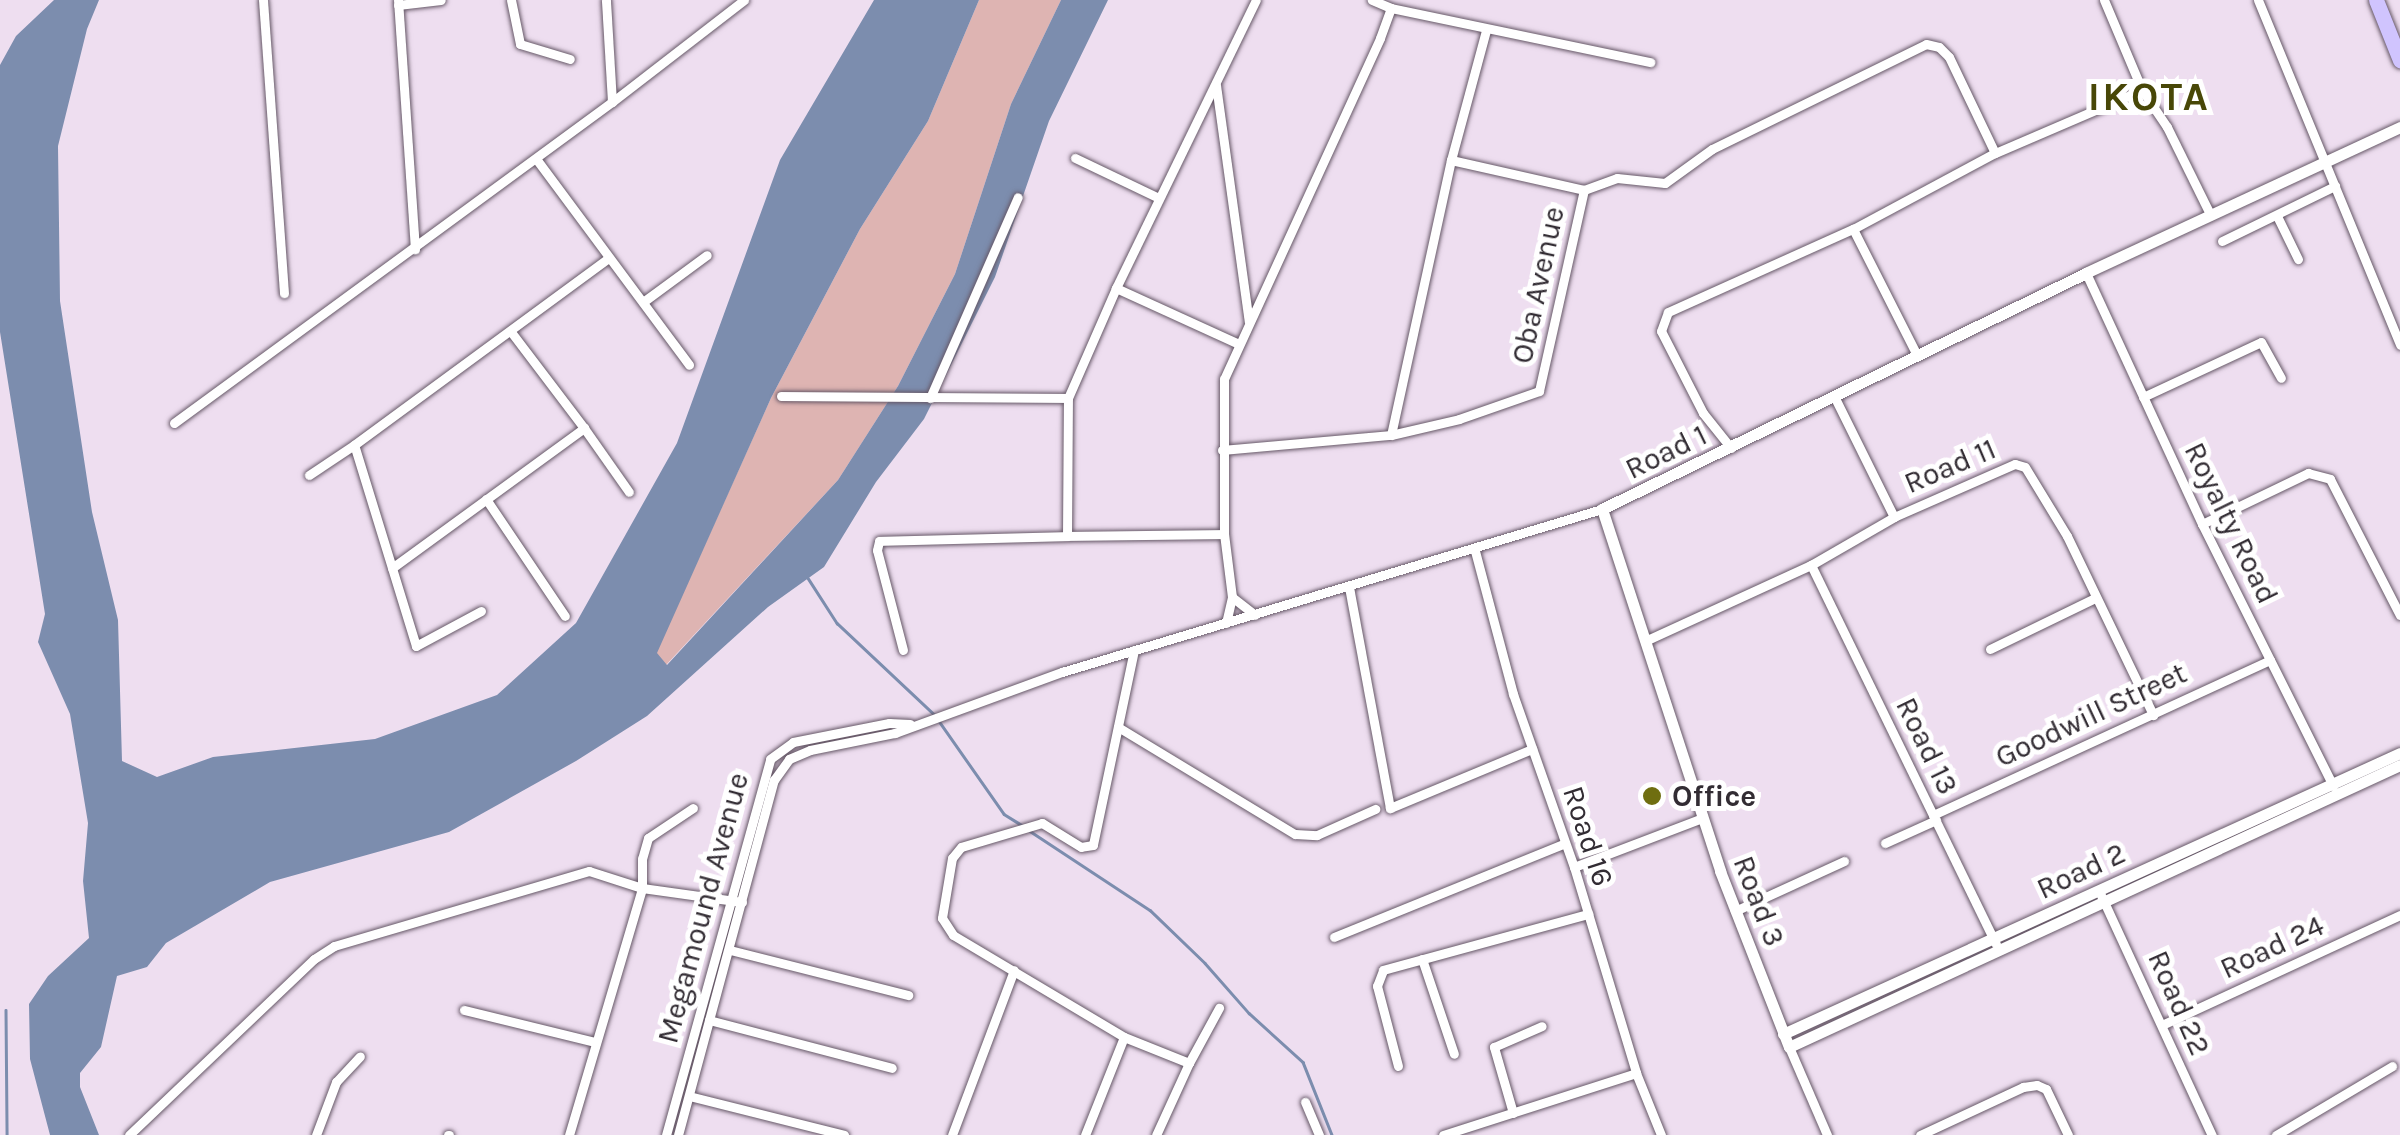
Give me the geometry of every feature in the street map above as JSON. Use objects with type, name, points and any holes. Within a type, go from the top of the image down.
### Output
[{"type":"highway","points":[[2376,0],[2400,60]]},
{"type":"street","points":[[264,0],[284,293]]},
{"type":"street","points":[[415,249],[398,2],[441,0]]},
{"type":"street","points":[[511,0],[520,44],[570,59]]},
{"type":"street","points":[[606,0],[612,102]]},
{"type":"street","points":[[174,423],[537,160],[732,4],[744,0]]},
{"type":"street","points":[[1067,536],[1068,398],[1116,288],[1256,0]]},
{"type":"street","points":[[1372,0],[1486,30],[1650,62]]},
{"type":"street","points":[[2104,0],[2142,90],[2167,127],[2210,214]]},
{"type":"street","points":[[2258,0],[2400,345]]},
{"type":"street","points":[[1226,623],[1232,597],[1224,534],[1222,385],[1367,72],[1391,8]]},
{"type":"street","points":[[1222,450],[1391,435],[1451,160],[1486,30]]},
{"type":"street","points":[[1451,160],[1584,190],[1617,178],[1665,183],[1712,149],[1926,44],[1939,47],[1949,56],[1995,153]]},
{"type":"street","points":[[1216,82],[1249,322]]},
{"type":"street","points":[[1731,448],[1696,400],[1662,331],[1662,321],[1668,312],[1853,229],[1995,153],[2142,90]]},
{"type":"street","name":"Road 1","points":[[895,733],[1134,650],[1475,551],[1602,509],[2086,273],[2400,128]]},
{"type":"street","points":[[1075,158],[1160,198]]},
{"type":"street","points":[[537,160],[689,365]]},
{"type":"street","points":[[2222,241],[2334,186]]},
{"type":"street","name":"Oba Avenue","points":[[1391,435],[1459,419],[1539,391],[1584,190]]},
{"type":"street","points":[[930,398],[1018,196]]},
{"type":"street","points":[[2277,216],[2298,259]]},
{"type":"street","points":[[1853,229],[1916,355]]},
{"type":"street","points":[[642,302],[707,255]]},
{"type":"street","points":[[309,474],[354,446],[610,258]]},
{"type":"street","name":"Royalty Road","points":[[2086,273],[2202,524],[2334,788]]},
{"type":"street","points":[[1116,288],[1239,344]]},
{"type":"street","points":[[511,332],[629,492]]},
{"type":"street","points":[[2143,396],[2274,335]]},
{"type":"street","points":[[2261,342],[2281,378]]},
{"type":"street","points":[[781,396],[1068,398]]},
{"type":"street","points":[[1834,396],[1894,517]]},
{"type":"street","points":[[392,568],[584,428]]},
{"type":"street","points":[[354,446],[416,646],[480,611]]},
{"type":"street","name":"Road 11","points":[[1644,641],[1811,564],[1894,517],[2004,466],[2025,467],[2067,536],[2153,715]]},
{"type":"street","points":[[2202,524],[2308,473],[2320,474],[2338,491],[2400,615]]},
{"type":"street","points":[[486,499],[565,616]]},
{"type":"street","name":"Road 3","points":[[1602,509],[1735,911],[1826,1135]]},
{"type":"street","points":[[902,650],[877,550],[879,541],[1224,534]]},
{"type":"street","name":"Road 16","points":[[1475,551],[1500,650],[1574,866],[1636,1073],[1661,1135]]},
{"type":"street","name":"Road 13","points":[[1811,564],[1996,944]]},
{"type":"street","points":[[1350,587],[1390,808],[1532,749]]},
{"type":"street","points":[[1232,597],[1255,615]]},
{"type":"street","points":[[1990,649],[2095,598]]},
{"type":"street","points":[[1134,650],[1093,845],[1081,847],[1040,824],[955,852],[942,911],[954,934],[1124,1037],[1189,1063]]},
{"type":"street","name":"Goodwill Street","points":[[1885,842],[2270,660]]},
{"type":"street","name":"Road 1","points":[[889,723],[920,723]]},
{"type":"street","name":"Megamound Avenue","points":[[666,1135],[770,759],[794,742],[889,723]]},
{"type":"street","points":[[1118,727],[1295,834],[1317,835],[1375,810]]},
{"type":"street","name":"Megamound Avenue","points":[[678,1135],[780,766],[810,750],[895,733]]},
{"type":"street","name":"Road 2","points":[[1783,1034],[1996,944],[2334,788],[2400,753]]},
{"type":"street","name":"Road 2","points":[[2334,788],[2400,765]]},
{"type":"street","points":[[570,1135],[642,888],[642,859],[648,838],[693,808]]},
{"type":"street","points":[[1574,866],[1702,818]]},
{"type":"street","points":[[1334,937],[1565,843]]},
{"type":"street","points":[[1735,911],[1844,861]]},
{"type":"street","points":[[129,1135],[314,959],[334,946],[570,875],[611,874],[642,888],[742,902]]},
{"type":"street","name":"Road 22","points":[[2101,896],[2164,1024],[2212,1135]]},
{"type":"street","points":[[1398,1066],[1378,976],[1422,959],[1588,914]]},
{"type":"street","name":"Road 24","points":[[2164,1024],[2400,915]]},
{"type":"street","name":"Road 2","points":[[1789,1047],[1996,944]]},
{"type":"street","points":[[730,950],[908,994]]},
{"type":"street","points":[[1422,959],[1454,1054]]},
{"type":"street","points":[[952,1135],[1014,970]]},
{"type":"street","points":[[1156,1135],[1219,1008]]},
{"type":"street","points":[[464,1010],[595,1042]]},
{"type":"street","points":[[709,1020],[892,1068]]},
{"type":"street","points":[[1514,1113],[1494,1047],[1542,1026]]},
{"type":"street","points":[[1086,1135],[1124,1037]]},
{"type":"street","points":[[316,1135],[336,1082],[360,1056]]},
{"type":"street","points":[[2276,1135],[2392,1066]]},
{"type":"street","points":[[1443,1135],[1636,1073]]},
{"type":"street","points":[[1920,1135],[2023,1087],[2037,1085],[2046,1090],[2068,1135]]},
{"type":"street","points":[[689,1096],[844,1135]]},
{"type":"street","points":[[1305,1102],[1319,1135]]},
{"type":"shaded area","points":[[979,0],[1061,0],[1011,104],[955,274],[898,386],[838,480],[666,665],[656,653],[771,398],[860,229],[928,121]]},
{"type":"water","points":[[54,0],[99,0],[87,29],[58,146],[60,301],[92,512],[118,620],[122,761],[157,777],[213,757],[375,739],[497,695],[576,623],[677,443],[780,160],[874,0],[979,0],[928,121],[860,229],[771,398],[657,653],[667,665],[838,480],[898,386],[955,274],[1011,104],[1061,0],[1108,0],[1049,121],[995,277],[924,419],[876,482],[824,567],[768,607],[647,716],[576,761],[449,832],[270,882],[166,943],[147,967],[117,976],[101,1047],[80,1073],[80,1087],[99,1135],[50,1135],[30,1059],[29,1004],[48,976],[89,938],[83,881],[88,823],[70,714],[38,642],[45,614],[0,332],[0,65],[16,36]]},
{"type":"waterway","points":[[808,578],[837,623],[934,714]]},
{"type":"waterway","points":[[939,721],[1004,814],[1023,826]]},
{"type":"waterway","points":[[1030,831],[1150,910],[1205,963],[1249,1013],[1303,1062],[1332,1135]]},
{"type":"waterway","points":[[6,1010],[7,1135]]},
{"type":"place","name":"Office","points":[[1652,796]]},
{"type":"district","name":"IKOTA","points":[[2149,97]]}]
